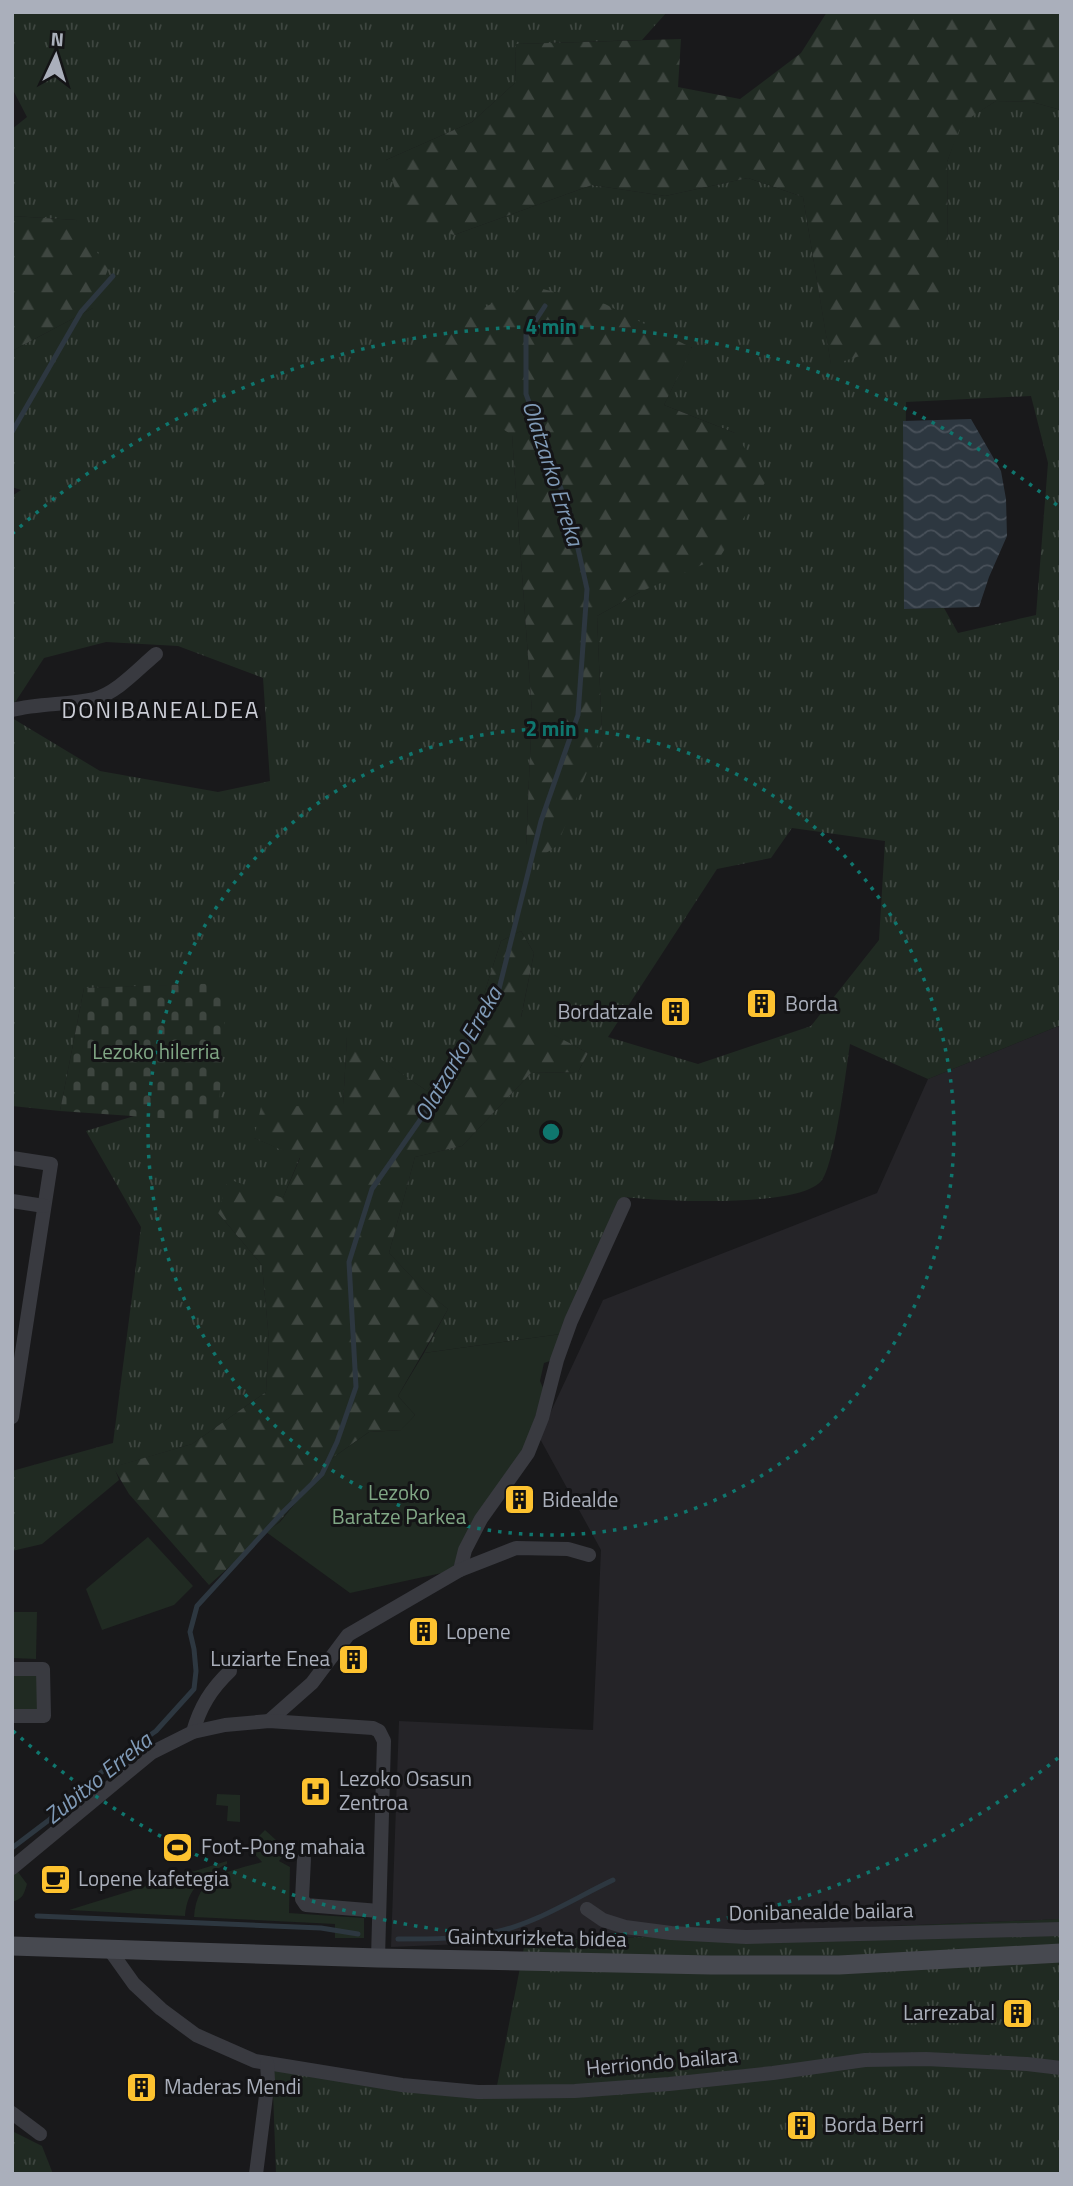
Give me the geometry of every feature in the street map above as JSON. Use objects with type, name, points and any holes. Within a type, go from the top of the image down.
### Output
[{"type":"main road","name":"Gaintxurizketa bidea","points":[[12,1946],[378,1958],[839,1965],[1061,1954]]},
{"type":"street","points":[[12,710],[36,704],[95,699],[112,690],[156,654]]},
{"type":"street","points":[[12,1158],[51,1164],[12,1417]]},
{"type":"street","points":[[12,1201],[44,1206]]},
{"type":"street","points":[[460,1570],[465,1549],[481,1519],[528,1453],[542,1418],[557,1360],[571,1321],[624,1204]]},
{"type":"street","points":[[269,1721],[312,1683],[348,1635],[460,1570],[516,1548],[568,1549],[589,1555]]},
{"type":"street","points":[[12,1669],[43,1669],[44,1716],[12,1716]]},
{"type":"street","points":[[192,1732],[203,1703],[215,1685],[230,1671]]},
{"type":"street","points":[[12,1868],[150,1753],[192,1732],[225,1725],[269,1721],[373,1728],[382,1735],[384,1752],[378,1958]]},
{"type":"street","points":[[304,1859],[302,1899],[306,1905],[379,1911]]},
{"type":"street","name":"Donibanealde bailara","points":[[587,1909],[603,1920],[625,1927],[671,1933],[746,1937],[1061,1929]]},
{"type":"street","name":"Herriondo bailara","points":[[109,1949],[134,1983],[161,2009],[195,2035],[255,2061],[402,2085],[478,2092],[575,2091],[773,2073],[865,2060],[939,2060],[1050,2065],[1061,2068]]},
{"type":"street","points":[[256,2174],[268,2080],[267,2063]]},
{"type":"street","points":[[12,2113],[40,2134]]},
{"type":"shaded area","points":[[1061,1025],[1061,1919],[391,1947],[399,1721],[593,1730],[601,1550],[539,1437],[603,1300],[877,1193],[928,1079]]},
{"type":"green space","points":[[12,12],[667,12],[642,40],[516,44],[515,83],[472,122],[386,160],[454,235],[592,185],[665,196],[748,178],[803,197],[831,364],[948,251],[947,162],[961,123],[996,101],[1032,102],[1061,110],[1061,1025],[928,1079],[850,1044],[836,1136],[822,1180],[809,1189],[759,1199],[697,1201],[624,1197],[561,1334],[424,1353],[448,1309],[425,1291],[389,1253],[415,1157],[462,1146],[531,1073],[578,1072],[588,1053],[521,1018],[534,953],[521,931],[501,941],[474,1025],[427,1091],[347,1037],[343,1105],[254,1138],[300,1157],[283,1198],[218,1213],[262,1265],[269,1340],[266,1392],[192,1444],[114,1467],[119,1480],[42,1544],[12,1551],[12,1471],[113,1443],[141,1227],[86,1131],[134,1116],[227,984],[84,988],[60,1111],[12,1106],[12,718],[100,771],[218,792],[270,781],[263,678],[178,646],[106,642],[44,658],[12,707],[12,496],[21,490],[12,487],[12,351],[93,308],[76,220],[12,216],[12,129],[27,117],[12,88]],"holes":[[[692,347],[664,405],[735,433],[640,592],[597,616],[602,735],[526,846],[532,712],[512,435]],[[1031,396],[1048,463],[1036,615],[958,633],[944,608],[904,609],[906,402]],[[792,828],[885,841],[879,940],[811,1026],[698,1064],[608,1037],[717,869],[771,858]]]},
{"type":"green space","points":[[827,12],[1061,12],[1061,110],[1032,102],[996,101],[962,123],[947,162],[948,251],[938,309],[905,342],[831,365],[803,197],[748,178],[665,196],[592,185],[454,235],[405,221],[386,160],[472,122],[515,83],[516,44],[681,39],[678,87],[740,99],[801,53]]},
{"type":"green space","points":[[12,216],[76,220],[108,269],[93,308],[12,351]]},
{"type":"green space","points":[[526,285],[605,304],[692,348],[664,405],[735,433],[766,481],[720,557],[640,592],[597,616],[602,735],[557,846],[540,857],[526,846],[532,712],[512,435],[419,374],[424,340]]},
{"type":"green space","points":[[521,931],[534,953],[521,1017],[588,1053],[578,1072],[531,1073],[462,1146],[415,1157],[389,1253],[425,1291],[448,1309],[398,1396],[415,1415],[402,1430],[369,1432],[331,1459],[279,1522],[209,1585],[129,1494],[113,1467],[192,1444],[266,1392],[269,1340],[262,1265],[218,1213],[228,1179],[283,1198],[300,1158],[254,1138],[261,1107],[343,1105],[347,1036],[427,1091],[474,1025],[501,941]]},
{"type":"green space","name":"Lezoko hilerria","points":[[227,983],[218,1122],[60,1111],[84,988]]},
{"type":"green space","name":"Lezoko Baratze Parkea","points":[[561,1334],[553,1360],[544,1363],[540,1381],[544,1390],[525,1447],[478,1517],[451,1571],[350,1593],[266,1532],[280,1522],[331,1459],[369,1432],[401,1430],[415,1415],[398,1396],[424,1353]]},
{"type":"green space","points":[[148,1537],[193,1586],[174,1605],[102,1630],[86,1589]]},
{"type":"green space","points":[[12,1612],[37,1612],[36,1659],[12,1658]]},
{"type":"green space","points":[[39,1672],[40,1713],[12,1714],[12,1673]]},
{"type":"green space","points":[[217,1794],[240,1795],[240,1822],[227,1821],[228,1806],[216,1805]]},
{"type":"green space","points":[[265,1830],[287,1850],[279,1861],[290,1867],[289,1913],[364,1918],[364,1938],[335,1938],[335,1924],[194,1917],[196,1903],[208,1883],[226,1872],[262,1862],[248,1847]]},
{"type":"green space","points":[[227,1861],[227,1864],[204,1878],[193,1890],[185,1916],[69,1910]]},
{"type":"green space","points":[[18,1872],[27,1884],[22,1896],[12,1902],[12,1875]]},
{"type":"green space","points":[[1061,1919],[1061,2174],[276,2174],[272,2063],[495,2096],[525,1942]]},
{"type":"green space","points":[[12,2131],[42,2146],[53,2174],[12,2174]]},
{"type":"water","points":[[971,419],[1001,471],[1006,499],[1007,536],[979,607],[904,609],[903,421]]},
{"type":"waterway","points":[[12,432],[81,312],[113,276]]},
{"type":"waterway","name":"Olatzarko Erreka","points":[[12,1848],[49,1820],[75,1794],[127,1751],[156,1731],[194,1689],[196,1671],[190,1632],[197,1606],[282,1513],[322,1474],[337,1442],[356,1387],[349,1262],[372,1189],[432,1103],[498,993],[541,821],[578,715],[587,589],[570,513],[526,394],[526,335],[545,306]]},
{"type":"waterway","points":[[398,1939],[459,1937],[510,1928],[540,1917],[613,1880]]},
{"type":"waterway","points":[[37,1916],[321,1928],[358,1934]]},
{"type":"place","name":"Borda","points":[[762,1004]]},
{"type":"place","name":"Bordatzale","points":[[676,1012]]},
{"type":"place","name":"Bidealde","points":[[519,1500]]},
{"type":"place","name":"Lopene","points":[[423,1632]]},
{"type":"place","name":"Luziarte Enea","points":[[353,1659]]},
{"type":"place","name":"Lezoko Osasun Zentroa","points":[[316,1791]]},
{"type":"place","name":"Foot-Pong mahaia","points":[[178,1847]]},
{"type":"place","name":"Lopene kafetegia","points":[[55,1879]]},
{"type":"place","name":"Larrezabal","points":[[1018,2013]]},
{"type":"place","name":"Maderas Mendi","points":[[141,2087]]},
{"type":"place","name":"Borda Berri","points":[[801,2125]]},
{"type":"district","name":"DONIBANEALDEA","points":[[161,710]]},
{"type":"water label","name":"Zubitxo Erreka","points":[[98,1778]]}]
